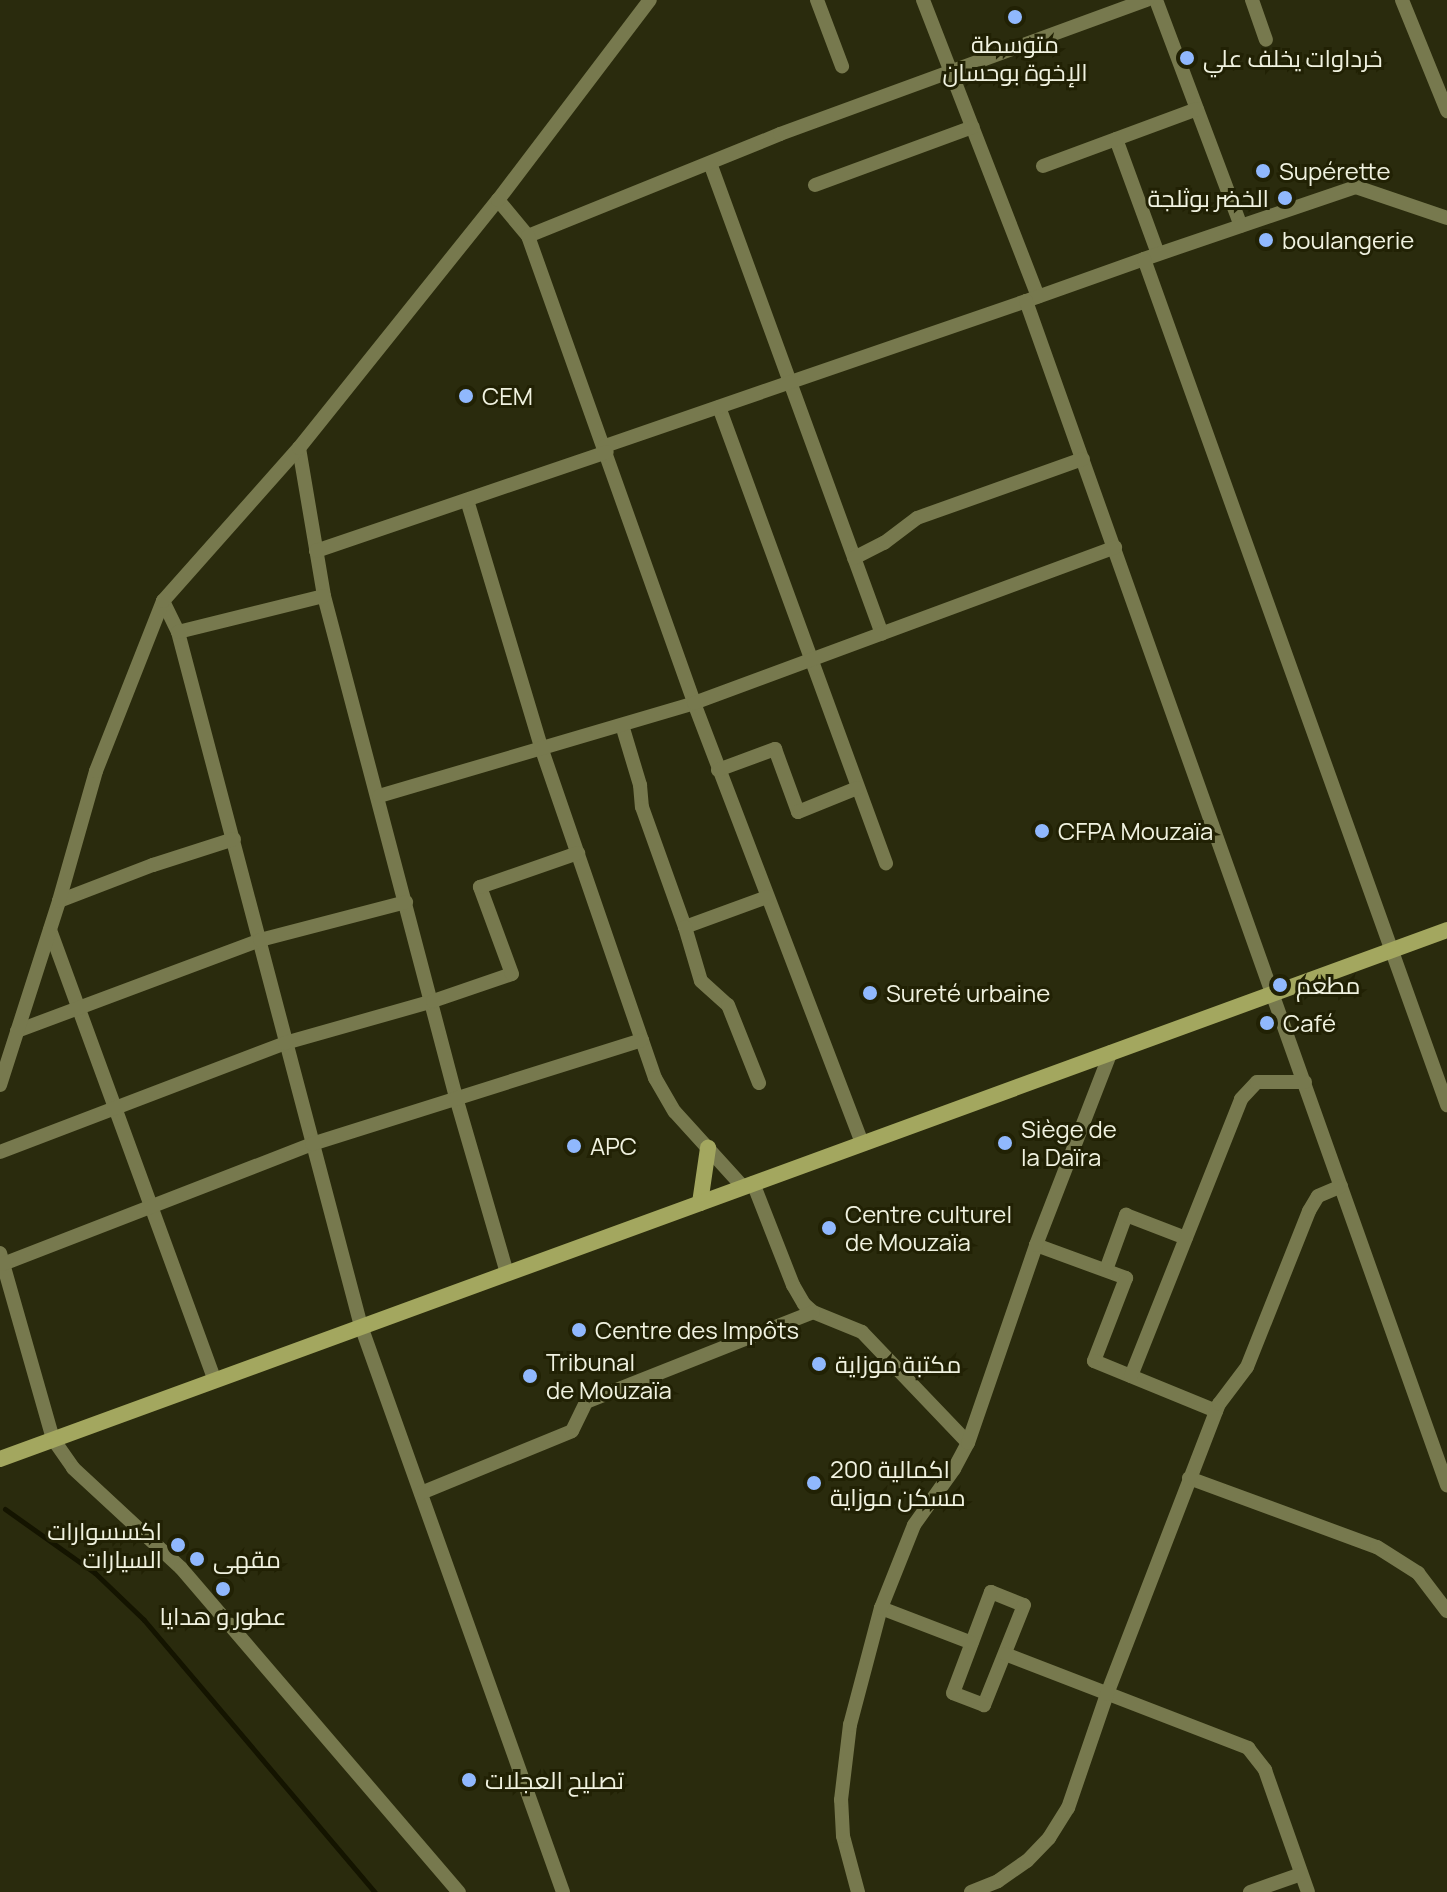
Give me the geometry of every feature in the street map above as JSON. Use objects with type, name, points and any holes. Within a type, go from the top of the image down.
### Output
[{"type":"main road","points":[[0,1459],[1447,930]]},
{"type":"main road","points":[[700,1203],[708,1148]]},
{"type":"street","points":[[0,1085],[59,901],[96,771],[163,601],[299,448],[498,200],[650,0]]},
{"type":"street","points":[[817,0],[842,66]]},
{"type":"street","points":[[923,0],[973,127],[1083,459],[1447,1485]]},
{"type":"street","points":[[528,236],[710,163],[1147,0]]},
{"type":"street","points":[[1156,0],[1241,226]]},
{"type":"street","points":[[1252,0],[1266,40]]},
{"type":"street","points":[[1402,0],[1447,111]]},
{"type":"street","points":[[1043,166],[1197,109]]},
{"type":"street","points":[[815,185],[973,127]]},
{"type":"street","points":[[1116,139],[1151,257],[1390,950],[1447,1105]]},
{"type":"street","points":[[710,163],[882,634]]},
{"type":"street","points":[[316,551],[467,500],[790,382],[1356,187],[1447,218]]},
{"type":"street","points":[[498,200],[528,236],[718,770],[862,1143]]},
{"type":"street","points":[[719,407],[809,661],[886,863]]},
{"type":"street","points":[[299,448],[324,596],[457,1101],[507,1273]]},
{"type":"street","points":[[854,558],[884,543],[917,518],[1083,459]]},
{"type":"street","points":[[467,500],[542,750],[642,1040],[667,1100],[708,1148],[748,1185],[798,1295],[813,1312],[862,1332],[968,1443]]},
{"type":"street","points":[[379,796],[694,703],[1115,547]]},
{"type":"street","points":[[178,632],[324,596]]},
{"type":"street","points":[[163,601],[178,632],[361,1326],[563,1892]]},
{"type":"street","points":[[622,725],[640,785],[642,807],[701,981],[728,1005],[759,1083]]},
{"type":"street","points":[[718,770],[775,749],[798,812],[857,788]]},
{"type":"street","points":[[59,901],[234,839]]},
{"type":"street","points":[[0,1152],[285,1043],[433,1001],[512,974],[480,887],[578,853]]},
{"type":"street","points":[[685,927],[767,897]]},
{"type":"street","points":[[17,1031],[260,940],[406,902]]},
{"type":"street","points":[[50,930],[215,1380]]},
{"type":"street","points":[[459,1892],[181,1568],[73,1468],[53,1439],[2,1259],[312,1144],[457,1101],[642,1040]]},
{"type":"street","points":[[858,1892],[843,1836],[841,1800],[850,1725],[881,1608],[908,1536],[968,1443],[1036,1245],[1111,1052]]},
{"type":"street","points":[[1131,1376],[1249,1088],[1257,1082],[1305,1082]]},
{"type":"street","points":[[971,1892],[998,1881],[1027,1861],[1049,1838],[1068,1808],[1107,1694],[1216,1411],[1247,1367],[1309,1211],[1318,1196],[1341,1186]]},
{"type":"street","points":[[1106,1270],[1126,1215],[1186,1238]]},
{"type":"street","points":[[1036,1245],[1126,1278],[1094,1361],[1216,1411]]},
{"type":"street","points":[[421,1493],[572,1431],[586,1402],[813,1312]]},
{"type":"street","points":[[1189,1478],[1377,1547],[1418,1573],[1447,1611]]},
{"type":"street","points":[[991,1592],[1024,1605],[984,1705],[953,1693],[972,1643],[991,1592]]},
{"type":"street","points":[[881,1608],[972,1643]]},
{"type":"street","points":[[1005,1654],[1248,1748],[1265,1770],[1308,1892]]},
{"type":"street","points":[[1250,1892],[1301,1874]]},
{"type":"waterway","points":[[5,1509],[95,1573],[144,1620],[375,1892]]},
{"type":"place","name":"متوسطة الإخوة بوحسان","points":[[1015,17]]},
{"type":"place","name":"خرداوات يخلف علي","points":[[1187,58]]},
{"type":"place","name":"Supérette","points":[[1263,171]]},
{"type":"place","name":"الخضر بوثلجة","points":[[1285,198]]},
{"type":"place","name":"boulangerie","points":[[1266,240]]},
{"type":"place","name":"CEM","points":[[466,396]]},
{"type":"place","name":"CFPA Mouzaïa","points":[[1042,831]]},
{"type":"place","name":"مطعم","points":[[1280,985]]},
{"type":"place","name":"Sureté urbaine","points":[[870,993]]},
{"type":"place","name":"Café","points":[[1267,1023]]},
{"type":"place","name":"Siège de la Daïra","points":[[1005,1143]]},
{"type":"place","name":"APC","points":[[574,1146]]},
{"type":"place","name":"Centre culturel de Mouzaïa","points":[[829,1228]]},
{"type":"place","name":"Centre des Impôts","points":[[579,1330]]},
{"type":"place","name":"مكتبة موزاية","points":[[819,1364]]},
{"type":"place","name":"Tribunal de Mouzaïa","points":[[530,1376]]},
{"type":"place","name":"اكمالية 200 مسكن موزاية","points":[[814,1483]]},
{"type":"place","name":"اكسسوارات السيارات","points":[[178,1545]]},
{"type":"place","name":"مقهى","points":[[197,1559]]},
{"type":"place","name":"عطور و هدايا","points":[[223,1589]]},
{"type":"place","name":"تصليح العجلات","points":[[469,1780]]}]
